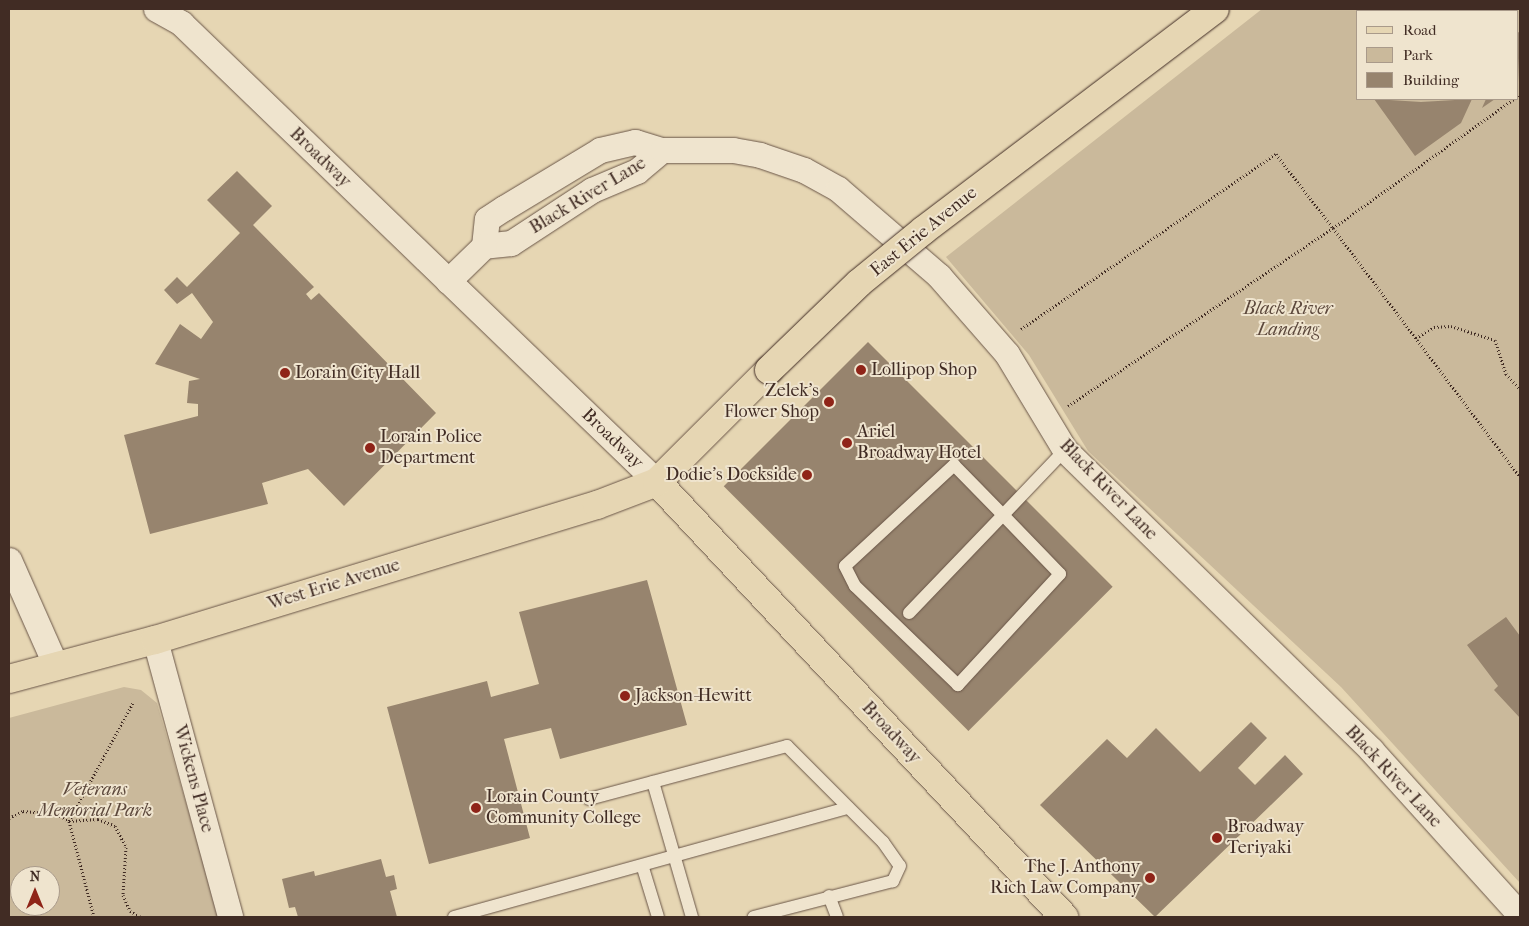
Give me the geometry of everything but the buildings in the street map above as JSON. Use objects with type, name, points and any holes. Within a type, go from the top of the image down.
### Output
[{"type":"main road","name":"East Erie Avenue","points":[[657,482],[769,370],[859,284],[924,230],[1215,9]]},
{"type":"main road","name":"West Erie Avenue","points":[[9,679],[155,640],[597,505],[657,482]]},
{"type":"main road","name":"Broadway","points":[[657,482],[1064,917]]},
{"type":"street","name":"Broadway","points":[[156,9],[181,24],[657,482]]},
{"type":"street","name":"Black River Lane","points":[[662,150],[637,171],[592,190],[511,243],[484,246],[487,219],[600,150],[635,142],[662,150],[733,150],[776,159],[820,178],[854,200],[930,267],[998,344],[1065,450],[1371,750],[1520,914]]},
{"type":"street","points":[[448,281],[484,246]]},
{"type":"street","points":[[9,560],[56,666]]},
{"type":"street","name":"Wickens Place","points":[[155,640],[230,917]]},
{"type":"lane","points":[[909,613],[1065,450]]},
{"type":"lane","points":[[954,465],[1003,514],[1060,574],[958,685],[855,586],[844,566],[954,465]]},
{"type":"lane","points":[[589,799],[787,746],[848,808],[900,866],[894,881],[829,896],[754,917]]},
{"type":"lane","points":[[653,782],[692,917]]},
{"type":"lane","points":[[454,917],[643,868],[848,808]]},
{"type":"lane","points":[[643,868],[658,917]]},
{"type":"lane","points":[[829,896],[837,917]]},
{"type":"path","points":[[1047,420],[1332,228],[1513,100]]},
{"type":"path","points":[[998,344],[1276,154],[1520,477]]},
{"type":"path","points":[[1416,338],[1434,327],[1451,326],[1495,340],[1506,374],[1520,389]]},
{"type":"path","points":[[94,917],[69,821],[134,701]]},
{"type":"path","points":[[9,818],[23,811],[57,814],[69,821],[98,819],[115,826],[126,847],[123,895],[130,911],[141,917]]},
{"type":"green space","name":"Black River Landing","points":[[1262,9],[1520,9],[1520,883],[1341,687],[1088,451],[1029,355],[946,257]]},
{"type":"green space","name":"Veterans Memorial Park","points":[[124,687],[141,690],[157,703],[219,917],[9,917],[9,718]]},
{"type":"place","name":"Lollipop Shop","points":[[861,370]]},
{"type":"place","name":"Lorain City Hall","points":[[285,373]]},
{"type":"place","name":"Zelek's Flower Shop","points":[[829,402]]},
{"type":"place","name":"Ariel Broadway Hotel","points":[[847,443]]},
{"type":"place","name":"Lorain Police Department","points":[[370,448]]},
{"type":"place","name":"Dodie's Dockside","points":[[807,475]]},
{"type":"place","name":"Jackson-Hewitt","points":[[625,696]]},
{"type":"place","name":"Lorain County Community College","points":[[476,808]]},
{"type":"place","name":"Broadway Teriyaki","points":[[1217,838]]},
{"type":"place","name":"The J. Anthony Rich Law Company","points":[[1150,878]]}]
